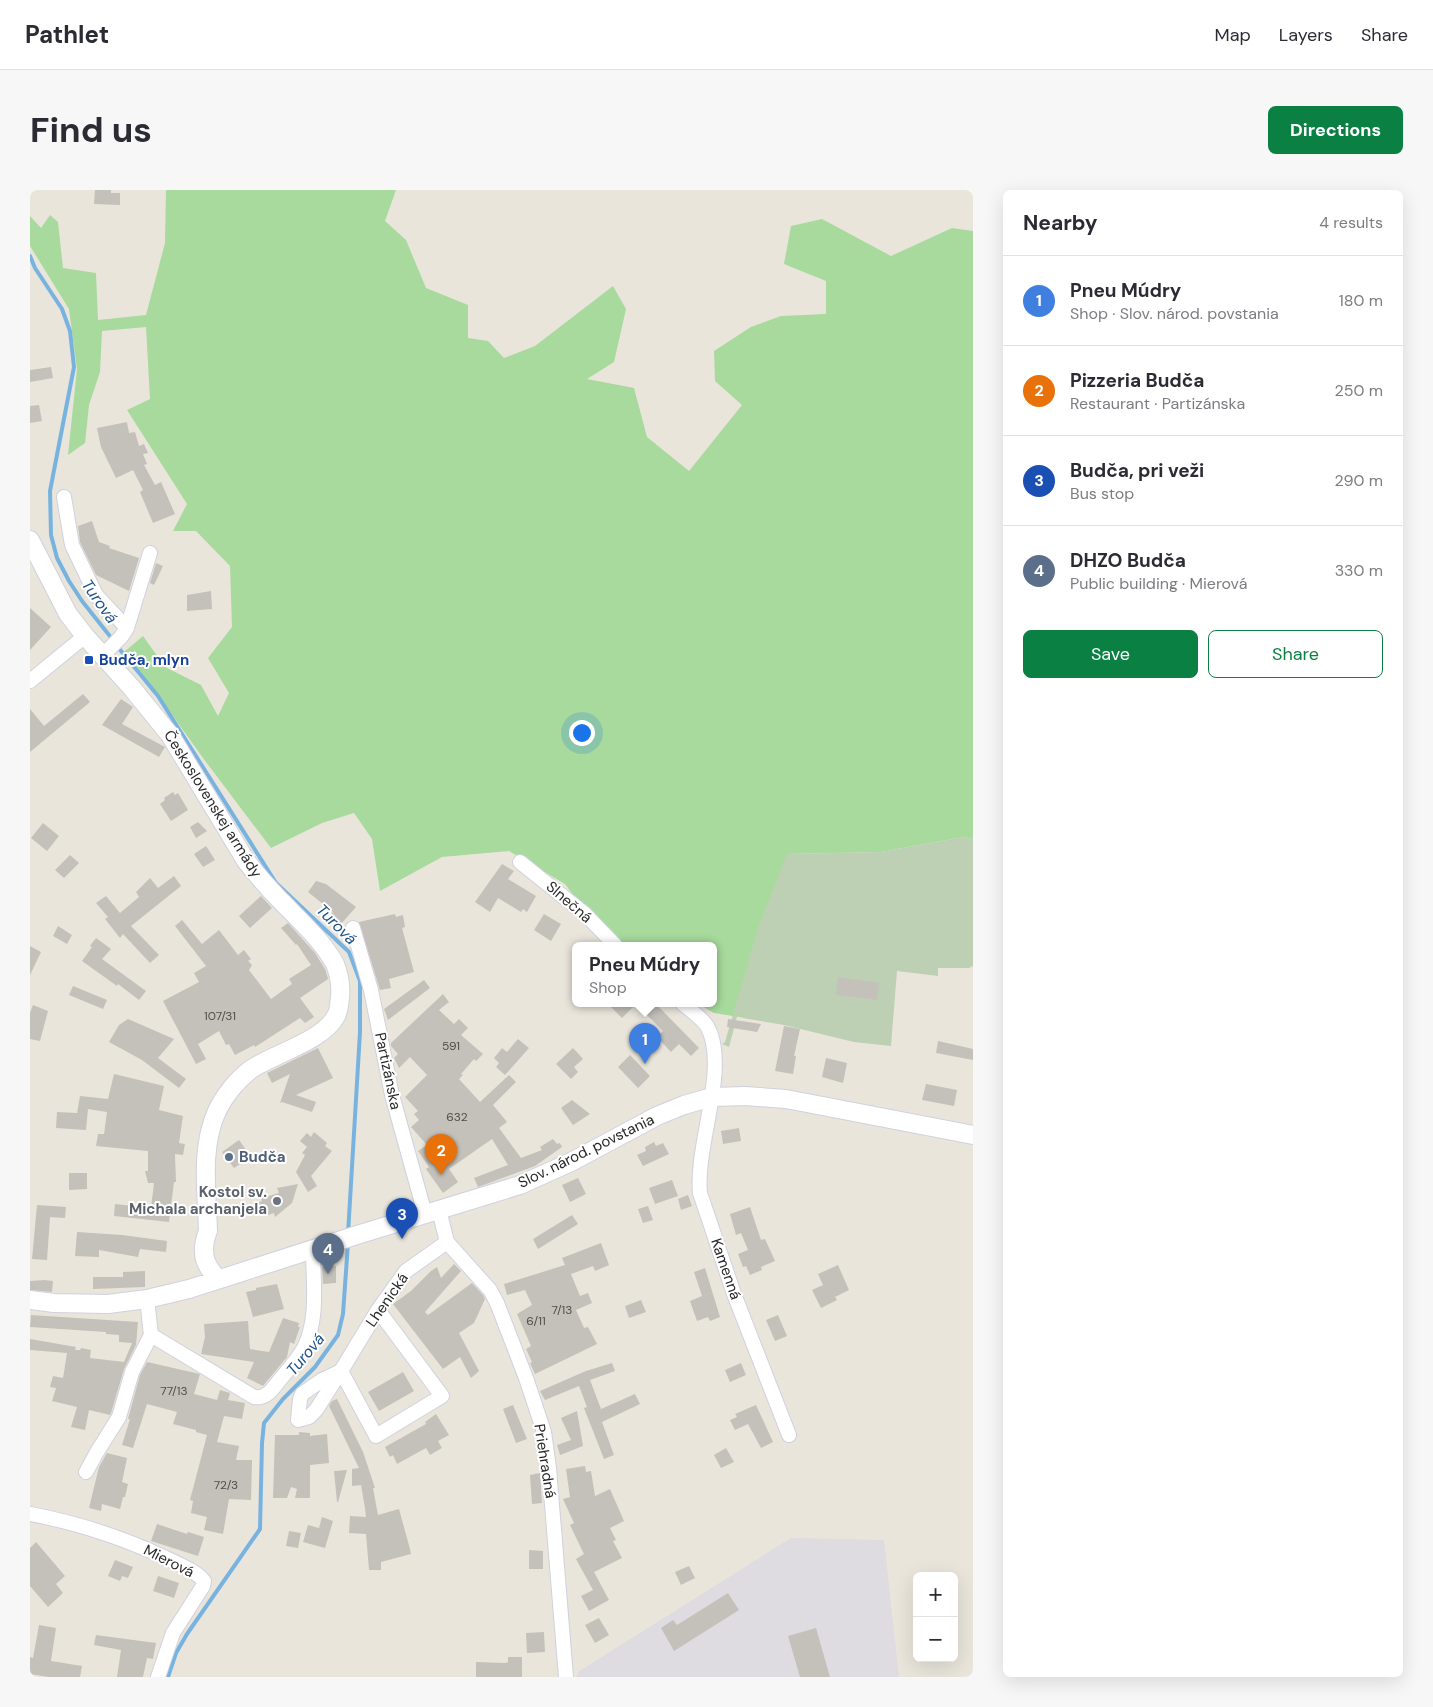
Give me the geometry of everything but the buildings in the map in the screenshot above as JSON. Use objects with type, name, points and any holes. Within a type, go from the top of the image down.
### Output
[{"type":"street","points":[[64,497],[72,545],[96,595],[124,633]]},
{"type":"street","name":"Československej armády","points":[[30,540],[68,614],[85,636],[106,652],[170,735],[246,861],[261,880],[323,946],[335,965],[338,975],[339,1004],[337,1015],[331,1024],[321,1033],[250,1070],[231,1089],[217,1112],[207,1149],[208,1231],[204,1240],[206,1266],[214,1277]]},
{"type":"street","points":[[106,652],[124,633],[150,553]]},
{"type":"street","points":[[30,681],[85,636]]},
{"type":"street","name":"Slnečná","points":[[520,862],[585,914],[612,942]]},
{"type":"street","name":"Partizánska","points":[[353,928],[371,990],[392,1095],[432,1212]]},
{"type":"street","points":[[686,1007],[706,1025],[712,1037],[715,1050],[712,1097]]},
{"type":"street","name":"Slov. národ. povstania","points":[[30,1300],[108,1304],[147,1299],[184,1290],[214,1277],[493,1195],[544,1176],[657,1116],[684,1105],[712,1097],[745,1096],[786,1099],[973,1135]]},
{"type":"street","name":"Kamenná","points":[[712,1097],[702,1154],[699,1181],[700,1192],[734,1294],[789,1435]]},
{"type":"street","name":"Priehradná","points":[[432,1212],[447,1242],[490,1290],[497,1303],[526,1378],[544,1432],[549,1468],[566,1677]]},
{"type":"street","name":"Lhenická","points":[[378,1310],[442,1396],[376,1436],[341,1371],[378,1310],[406,1271],[447,1242]]},
{"type":"street","points":[[151,1335],[254,1397],[259,1398],[268,1395],[296,1360],[311,1328],[314,1312],[313,1249]]},
{"type":"street","points":[[86,1472],[119,1417],[132,1372],[151,1335],[147,1299]]},
{"type":"street","name":"Mierová","points":[[30,1514],[64,1520],[136,1544],[201,1577],[204,1581],[203,1586],[173,1633],[158,1677]]},
{"type":"shaded area","points":[[791,1538],[884,1540],[899,1677],[577,1677],[578,1672]]},
{"type":"green space","points":[[166,190],[396,190],[385,221],[406,240],[426,288],[468,305],[468,338],[488,341],[504,358],[535,346],[613,286],[626,309],[614,362],[587,379],[634,388],[647,437],[689,471],[742,405],[715,381],[714,351],[751,327],[781,316],[826,314],[826,281],[784,264],[791,226],[822,219],[891,256],[952,228],[973,231],[973,839],[963,837],[881,852],[787,854],[847,1034],[714,1013],[704,1007],[717,1007],[717,942],[609,942],[565,884],[509,851],[442,857],[380,891],[372,839],[354,813],[322,823],[271,848],[148,681],[124,652],[143,636],[165,667],[201,685],[218,716],[229,693],[208,658],[232,627],[230,566],[196,531],[173,531],[187,504],[127,410],[150,399],[146,327],[102,331],[100,372],[89,405],[85,443],[68,455],[77,369],[69,309],[30,246],[30,216],[41,228],[50,215],[58,222],[63,268],[96,273],[98,320],[146,315],[165,243]]},
{"type":"green space","points":[[963,837],[973,839],[973,966],[969,968],[938,968],[938,976],[897,971],[891,1046],[854,1042],[784,1025],[743,1018],[738,1013],[729,1047],[722,1044],[725,1042],[759,925],[787,854],[881,852]]},
{"type":"waterway","name":"Turová","points":[[30,256],[35,268],[62,309],[70,331],[74,367],[50,491],[51,535],[57,558],[69,581],[82,601],[113,640]]},
{"type":"waterway","name":"Turová","points":[[117,646],[158,696],[276,883],[349,952],[360,981],[360,1032],[348,1234]]},
{"type":"waterway","name":"Turová","points":[[168,1677],[176,1653],[187,1634],[260,1529],[264,1423],[283,1399],[315,1367],[338,1335],[343,1314],[348,1243]]},
{"type":"place","name":"Budča, mlyn","points":[[89,660]]},
{"type":"place","name":"Pneu Múdry","points":[[645,1064]]},
{"type":"place","name":"Budča","points":[[229,1157]]},
{"type":"place","name":"Pizzeria Budča","points":[[441,1175]]},
{"type":"place","name":"Kostol sv. Michala archanjela","points":[[277,1201]]},
{"type":"place","name":"Budča, pri veži","points":[[402,1239]]},
{"type":"place","name":"DHZO Budča","points":[[328,1274]]}]
